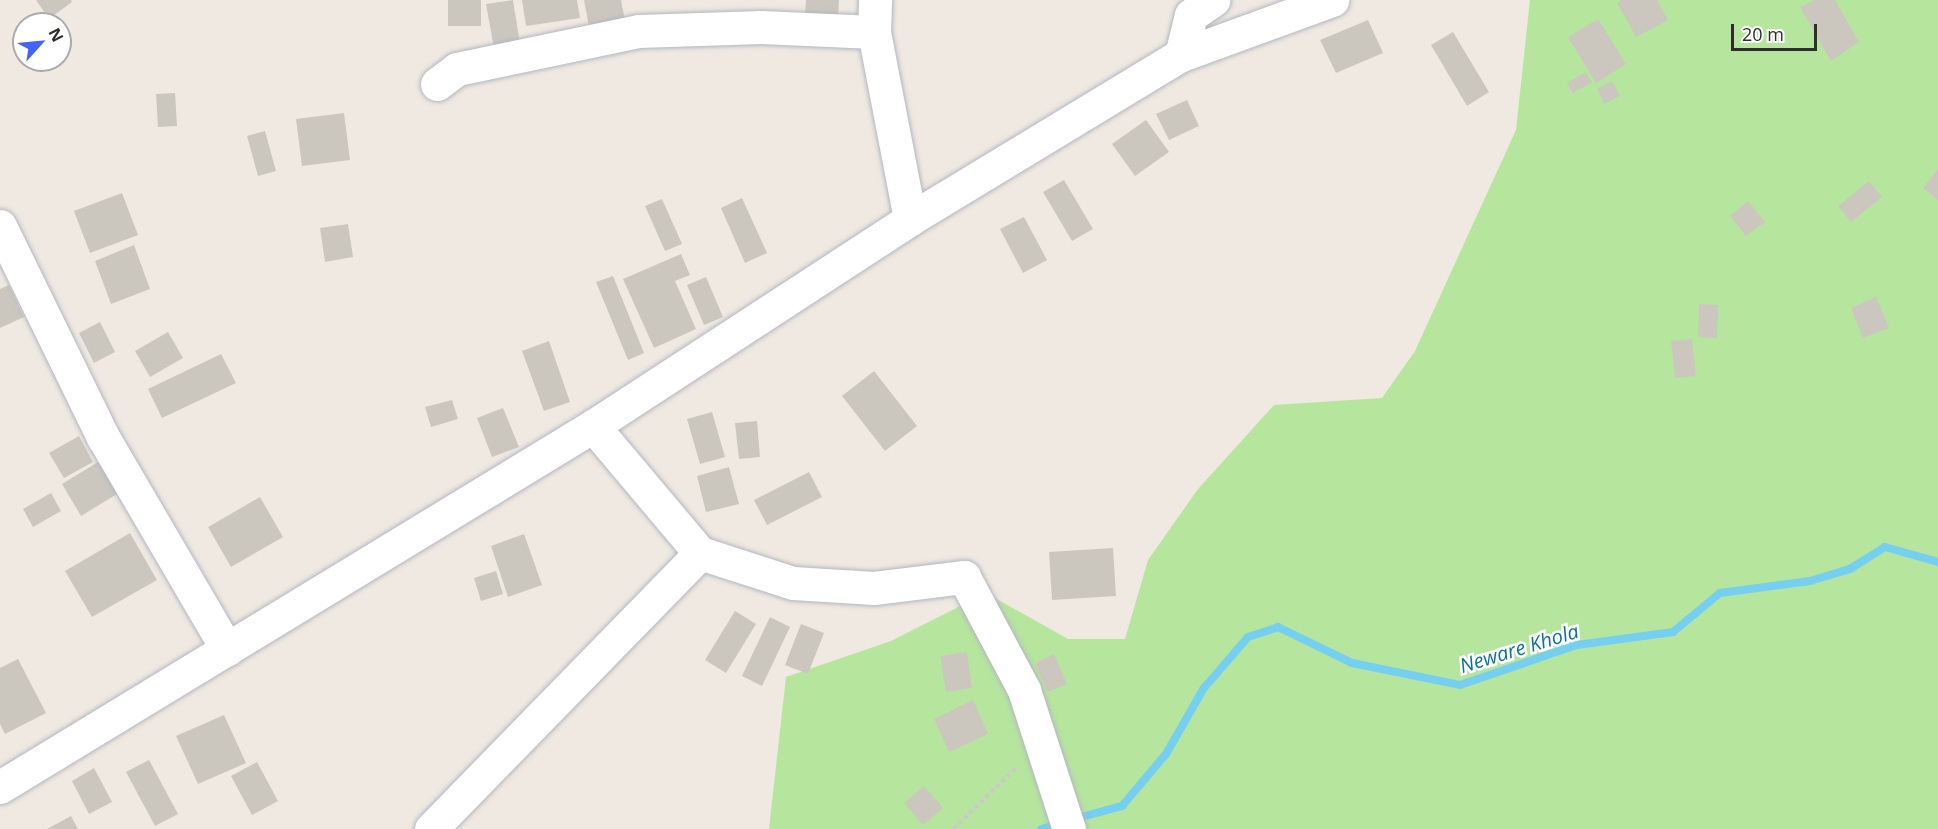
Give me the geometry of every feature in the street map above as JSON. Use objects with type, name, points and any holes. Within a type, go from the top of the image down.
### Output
[{"type":"street","points":[[1181,55],[1191,15],[1213,0]]},
{"type":"street","points":[[0,787],[593,426],[910,219],[1181,55],[1332,0]]},
{"type":"street","points":[[436,84],[457,69],[639,31],[761,27],[875,16],[910,219]]},
{"type":"street","points":[[0,226],[103,437],[227,649]]},
{"type":"street","points":[[593,426],[700,553],[793,583],[874,588],[964,577],[1024,690],[1069,829]]},
{"type":"street","points":[[431,829],[700,553]]},
{"type":"path","points":[[952,829],[1041,742]]},
{"type":"green space","points":[[1530,0],[1938,0],[1938,829],[769,829],[786,677],[891,641],[986,593],[1068,639],[1125,639],[1148,560],[1198,489],[1274,405],[1382,398],[1415,351],[1516,130]]},
{"type":"building","points":[[36,0],[71,0],[72,2],[58,12],[44,12]]},
{"type":"building","points":[[448,0],[481,0],[481,26],[448,26]]},
{"type":"building","points":[[513,0],[521,50],[495,54],[486,4]]},
{"type":"building","points":[[522,0],[577,0],[580,18],[526,26]]},
{"type":"building","points":[[584,0],[621,0],[625,20],[589,27]]},
{"type":"building","points":[[806,0],[839,0],[838,16],[805,15]]},
{"type":"building","points":[[1622,0],[1657,0],[1668,20],[1636,37],[1617,3]]},
{"type":"building","points":[[1815,0],[1835,0],[1859,42],[1831,61],[1800,7]]},
{"type":"building","points":[[1598,19],[1626,64],[1596,83],[1568,37]]},
{"type":"building","points":[[1368,20],[1383,53],[1336,73],[1320,40]]},
{"type":"building","points":[[1453,32],[1489,92],[1467,106],[1431,45]]},
{"type":"building","points":[[1586,72],[1592,82],[1573,93],[1567,83]]},
{"type":"building","points":[[1612,81],[1620,96],[1604,104],[1597,89]]},
{"type":"building","points":[[175,93],[177,126],[158,127],[156,94]]},
{"type":"building","points":[[1187,100],[1199,126],[1169,140],[1156,114]]},
{"type":"building","points":[[344,113],[350,160],[302,166],[296,119]]},
{"type":"building","points":[[1146,120],[1169,152],[1135,176],[1112,144]]},
{"type":"building","points":[[265,131],[276,171],[258,176],[247,136]]},
{"type":"building","points":[[1938,169],[1938,200],[1923,188]]},
{"type":"building","points":[[1064,180],[1093,229],[1072,241],[1043,192]]},
{"type":"building","points":[[1869,181],[1882,197],[1851,222],[1838,206]]},
{"type":"building","points":[[122,193],[138,235],[90,253],[74,211]]},
{"type":"building","points":[[742,198],[767,253],[745,263],[721,208]]},
{"type":"building","points":[[662,199],[682,244],[665,251],[645,206]]},
{"type":"building","points":[[1748,201],[1765,222],[1746,236],[1730,216]]},
{"type":"building","points":[[1024,217],[1047,260],[1023,273],[1000,229]]},
{"type":"building","points":[[348,224],[353,257],[325,262],[320,228]]},
{"type":"building","points":[[134,245],[150,289],[111,304],[95,261]]},
{"type":"building","points":[[681,254],[690,275],[675,281],[696,329],[654,348],[623,279]]},
{"type":"building","points":[[613,276],[644,353],[628,360],[596,282]]},
{"type":"building","points":[[706,277],[723,317],[704,325],[687,285]]},
{"type":"building","points":[[9,285],[24,317],[0,328],[0,289]]},
{"type":"building","points":[[1876,297],[1889,328],[1863,338],[1851,308]]},
{"type":"building","points":[[1699,304],[1718,305],[1717,338],[1698,337]]},
{"type":"building","points":[[100,322],[115,352],[94,363],[79,333]]},
{"type":"building","points":[[168,332],[183,358],[150,377],[135,351]]},
{"type":"building","points":[[1692,339],[1696,376],[1675,378],[1671,341]]},
{"type":"building","points":[[549,341],[570,402],[544,411],[522,351]]},
{"type":"building","points":[[221,354],[236,383],[162,418],[148,389]]},
{"type":"building","points":[[874,371],[917,426],[885,451],[842,396]]},
{"type":"building","points":[[452,400],[458,419],[431,427],[425,407]]},
{"type":"building","points":[[503,408],[519,447],[492,457],[477,418]]},
{"type":"building","points":[[712,412],[725,457],[700,464],[687,419]]},
{"type":"building","points":[[757,421],[760,457],[739,459],[735,423]]},
{"type":"building","points":[[79,436],[93,462],[64,478],[49,453]]},
{"type":"building","points":[[98,462],[117,494],[81,516],[62,484]]},
{"type":"building","points":[[729,467],[739,504],[706,512],[697,476]]},
{"type":"building","points":[[809,472],[822,497],[767,525],[754,500]]},
{"type":"building","points":[[51,493],[61,511],[33,527],[23,509]]},
{"type":"building","points":[[260,497],[283,537],[231,567],[208,527]]},
{"type":"building","points":[[130,533],[157,580],[92,617],[65,571]]},
{"type":"building","points":[[524,534],[542,585],[508,597],[491,546]]},
{"type":"building","points":[[1113,548],[1116,596],[1052,600],[1049,552]]},
{"type":"building","points":[[496,571],[503,594],[481,601],[474,578]]},
{"type":"building","points":[[735,611],[756,624],[726,673],[705,660]]},
{"type":"building","points":[[770,617],[790,627],[762,686],[742,676]]},
{"type":"building","points":[[801,624],[824,633],[808,674],[785,665]]},
{"type":"building","points":[[967,652],[972,688],[946,692],[940,656]]},
{"type":"building","points":[[1054,654],[1067,684],[1048,692],[1035,663]]},
{"type":"building","points":[[18,659],[46,713],[5,734],[0,724],[0,668]]},
{"type":"building","points":[[973,700],[988,734],[949,752],[934,719]]},
{"type":"building","points":[[224,715],[246,763],[198,784],[176,736]]},
{"type":"building","points":[[149,760],[178,814],[155,826],[126,772]]},
{"type":"building","points":[[257,762],[278,801],[252,815],[231,776]]},
{"type":"building","points":[[94,768],[112,802],[89,814],[72,781]]},
{"type":"building","points":[[924,786],[943,808],[923,825],[904,803]]},
{"type":"building","points":[[71,816],[78,829],[47,829]]},
{"type":"waterway","name":"Neware Khola","points":[[1074,819],[1122,806],[1166,754],[1204,688],[1248,637],[1278,627],[1352,663],[1460,685],[1577,645],[1673,632],[1720,593],[1810,581],[1850,569],[1885,547],[1938,562]]},
{"type":"waterway","name":"Neware Khola","points":[[1041,829],[1062,823]]}]
